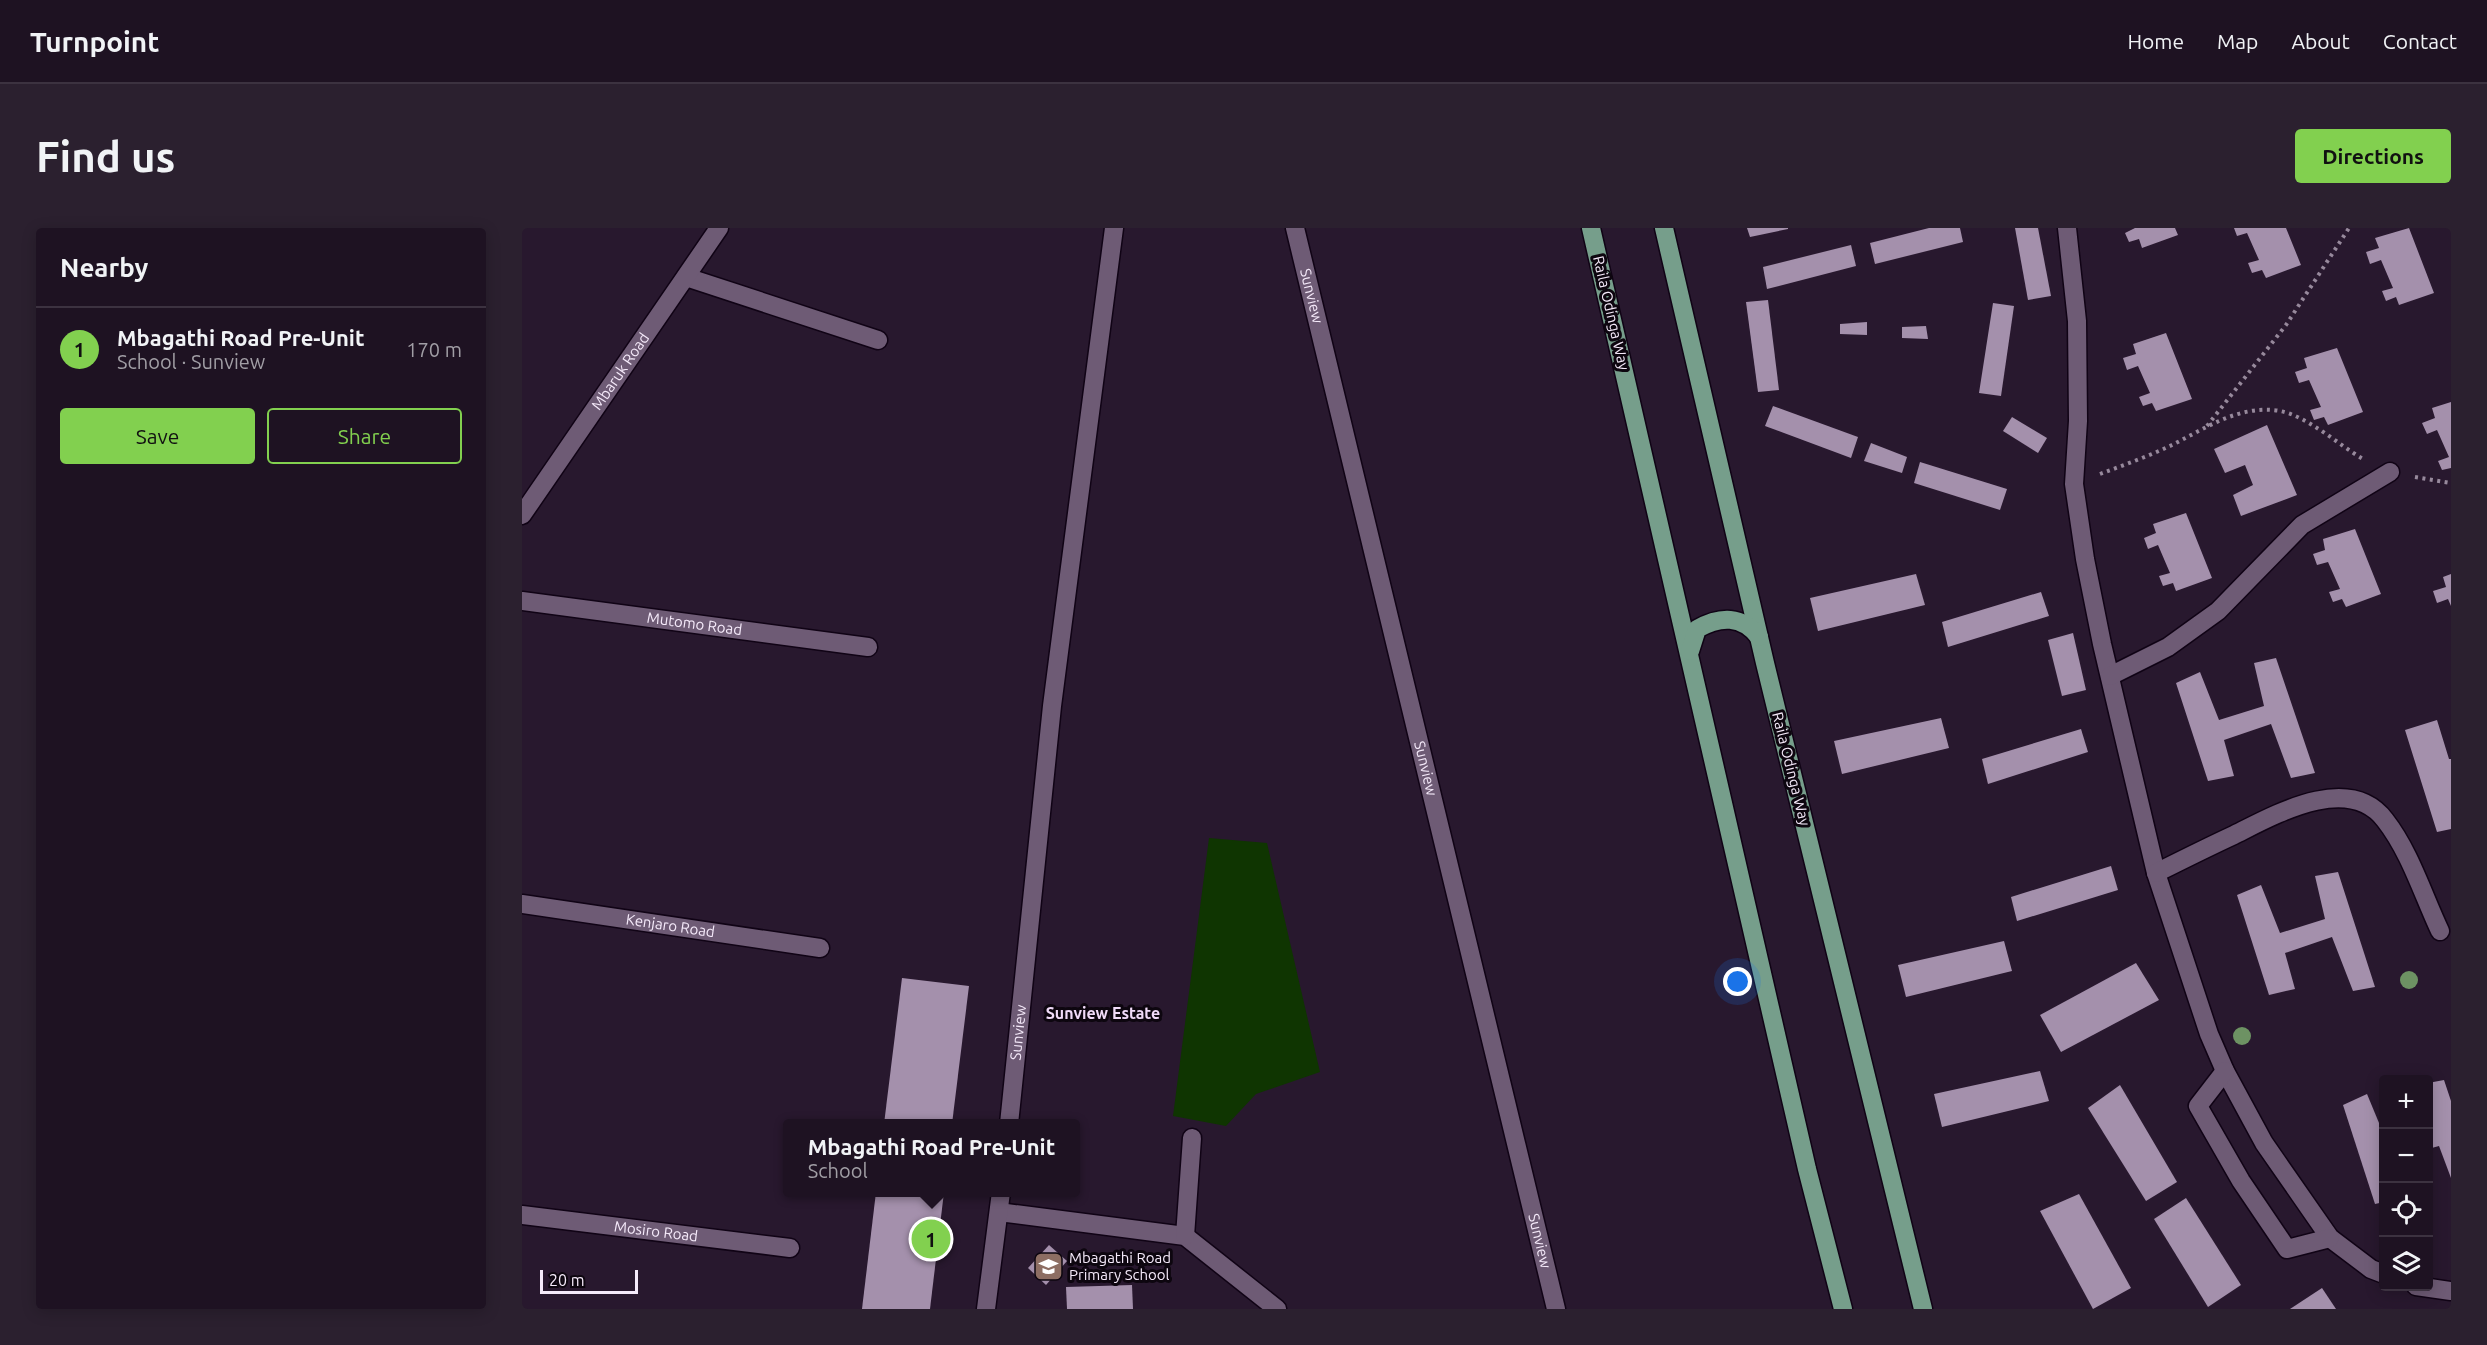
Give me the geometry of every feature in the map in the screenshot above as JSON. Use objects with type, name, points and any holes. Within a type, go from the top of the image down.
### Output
[{"type":"main road","name":"Raila Odinga Way","points":[[1591,228],[1807,1169],[1843,1309]]},
{"type":"main road","name":"Raila Odinga Way","points":[[1664,228],[1759,638],[1923,1309]]},
{"type":"main road","points":[[1690,662],[1694,633],[1712,621],[1739,620],[1753,630],[1759,638]]},
{"type":"street","name":"Mbaruk Road","points":[[522,515],[719,228]]},
{"type":"street","name":"Sunview","points":[[1010,1119],[1052,706],[1114,228]]},
{"type":"street","name":"Sunview","points":[[1295,228],[1556,1309]]},
{"type":"street","points":[[2067,228],[2078,321],[2078,421],[2074,484],[2085,559],[2109,676],[2156,873],[2209,1034],[2225,1071],[2264,1143],[2330,1238],[2371,1269],[2379,1272]]},
{"type":"street","points":[[686,277],[878,340]]},
{"type":"street","points":[[2109,676],[2168,647],[2210,617],[2302,525],[2390,472]]},
{"type":"street","name":"Mutomo Road","points":[[522,601],[868,647]]},
{"type":"street","points":[[2156,873],[2282,811],[2319,800],[2346,799],[2365,804],[2384,818],[2402,846],[2440,931]]},
{"type":"street","name":"Kenjaro Road","points":[[522,904],[820,948]]},
{"type":"street","points":[[2225,1071],[2198,1106],[2241,1181],[2287,1250],[2330,1238]]},
{"type":"street","points":[[1185,1236],[1192,1138]]},
{"type":"street","points":[[986,1309],[1000,1197]]},
{"type":"street","points":[[999,1212],[1185,1236],[1277,1309]]},
{"type":"street","name":"Mosiro Road","points":[[522,1215],[790,1248]]},
{"type":"street","points":[[2433,1289],[2451,1291]]},
{"type":"path","points":[[2207,426],[2286,325],[2349,228]]},
{"type":"path","points":[[2074,484],[2171,446],[2233,415],[2256,411],[2280,411],[2298,418],[2390,472],[2451,483]]},
{"type":"green space","points":[[1209,838],[1267,843],[1320,1072],[1256,1094],[1226,1126],[1173,1116]]},
{"type":"building","points":[[1747,228],[1788,228],[1788,229],[1750,237]]},
{"type":"building","points":[[1929,228],[1960,228],[1963,242],[1875,264],[1870,243]]},
{"type":"building","points":[[2015,228],[2038,228],[2051,296],[2028,300]]},
{"type":"building","points":[[2135,228],[2175,228],[2178,235],[2142,248],[2139,239],[2129,242],[2125,233]]},
{"type":"building","points":[[2234,228],[2286,228],[2301,265],[2266,278],[2262,270],[2252,273],[2248,263],[2259,260],[2247,233],[2237,236]]},
{"type":"building","points":[[2409,228],[2434,293],[2399,305],[2396,297],[2386,301],[2382,291],[2393,288],[2381,260],[2370,264],[2366,252],[2379,248],[2375,238]]},
{"type":"building","points":[[1851,245],[1856,266],[1767,289],[1763,267]]},
{"type":"building","points":[[1768,300],[1779,390],[1758,392],[1746,302]]},
{"type":"building","points":[[1993,303],[2014,306],[2001,396],[1979,393]]},
{"type":"building","points":[[1867,322],[1867,335],[1840,334],[1840,324]]},
{"type":"building","points":[[1926,326],[1928,339],[1902,338],[1902,327]]},
{"type":"building","points":[[2166,333],[2192,399],[2156,411],[2152,403],[2143,406],[2139,397],[2150,393],[2138,366],[2127,370],[2123,358],[2136,354],[2133,344]]},
{"type":"building","points":[[2337,348],[2363,412],[2328,425],[2324,417],[2314,420],[2310,410],[2321,407],[2309,380],[2299,383],[2295,372],[2307,368],[2304,358]]},
{"type":"building","points":[[2451,402],[2451,468],[2442,470],[2438,461],[2449,457],[2437,430],[2427,434],[2422,423],[2435,418],[2432,408]]},
{"type":"building","points":[[1773,406],[1858,437],[1851,458],[1765,426]]},
{"type":"building","points":[[2012,417],[2047,438],[2038,453],[2003,431]]},
{"type":"building","points":[[2267,425],[2297,495],[2241,516],[2233,495],[2253,485],[2245,465],[2225,473],[2214,449]]},
{"type":"building","points":[[1871,443],[1907,457],[1902,473],[1864,461]]},
{"type":"building","points":[[1920,462],[2007,489],[2000,510],[1914,483]]},
{"type":"building","points":[[2186,513],[2212,578],[2176,591],[2173,583],[2163,586],[2159,576],[2170,573],[2158,545],[2148,549],[2144,538],[2156,533],[2153,524]]},
{"type":"building","points":[[2355,529],[2381,594],[2346,607],[2342,599],[2333,602],[2329,592],[2340,589],[2328,562],[2317,565],[2313,554],[2325,550],[2323,539]]},
{"type":"building","points":[[1916,574],[1925,605],[1818,631],[1810,598]]},
{"type":"building","points":[[2451,574],[2451,606],[2448,599],[2437,603],[2433,591],[2446,587],[2443,577]]},
{"type":"building","points":[[2041,592],[2049,616],[1948,647],[1942,622]]},
{"type":"building","points":[[2073,633],[2086,690],[2062,696],[2048,640]]},
{"type":"building","points":[[2276,658],[2315,773],[2291,778],[2271,724],[2224,740],[2234,776],[2208,781],[2176,683],[2200,672],[2219,720],[2264,706],[2254,663]]},
{"type":"building","points":[[1941,718],[1949,748],[1842,774],[1834,741]]},
{"type":"building","points":[[2437,720],[2449,759],[2451,759],[2451,829],[2437,832],[2405,730]]},
{"type":"building","points":[[2081,729],[2088,752],[1988,784],[1982,759]]},
{"type":"building","points":[[2111,866],[2118,890],[2017,921],[2011,897]]},
{"type":"building","points":[[2338,872],[2375,987],[2353,991],[2332,937],[2285,953],[2295,989],[2269,995],[2237,895],[2261,885],[2280,933],[2325,919],[2315,876]]},
{"type":"building","points":[[2004,941],[2012,971],[1906,997],[1898,965]]},
{"type":"building","points":[[2136,963],[2159,1000],[2061,1052],[2040,1015]]},
{"type":"building","points":[[902,978],[969,986],[953,1119],[885,1119]]},
{"type":"building","points":[[2040,1071],[2049,1101],[1942,1127],[1934,1094]]},
{"type":"building","points":[[2444,1080],[2451,1101],[2451,1178],[2439,1146],[2433,1148],[2433,1082]]},
{"type":"building","points":[[2120,1085],[2177,1182],[2146,1201],[2088,1108]]},
{"type":"building","points":[[2367,1094],[2379,1123],[2379,1203],[2375,1204],[2343,1105]]},
{"type":"building","points":[[2079,1194],[2131,1288],[2093,1309],[2040,1211]]},
{"type":"building","points":[[875,1197],[943,1197],[930,1309],[862,1309]]},
{"type":"building","points":[[2186,1198],[2241,1285],[2208,1307],[2154,1219]]},
{"type":"building","points":[[1049,1245],[1067,1261],[1046,1285],[1028,1268]]},
{"type":"building","points":[[1132,1285],[1133,1309],[1067,1309],[1066,1287]]},
{"type":"building","points":[[2322,1288],[2336,1309],[2290,1309]]},
{"type":"place","name":"Mbagathi Road Pre-Unit","points":[[931,1239]]},
{"type":"place","name":"Mbagathi Road Primary School","points":[[1048,1267]]},
{"type":"district","name":"Sunview Estate","points":[[1103,1013]]}]
